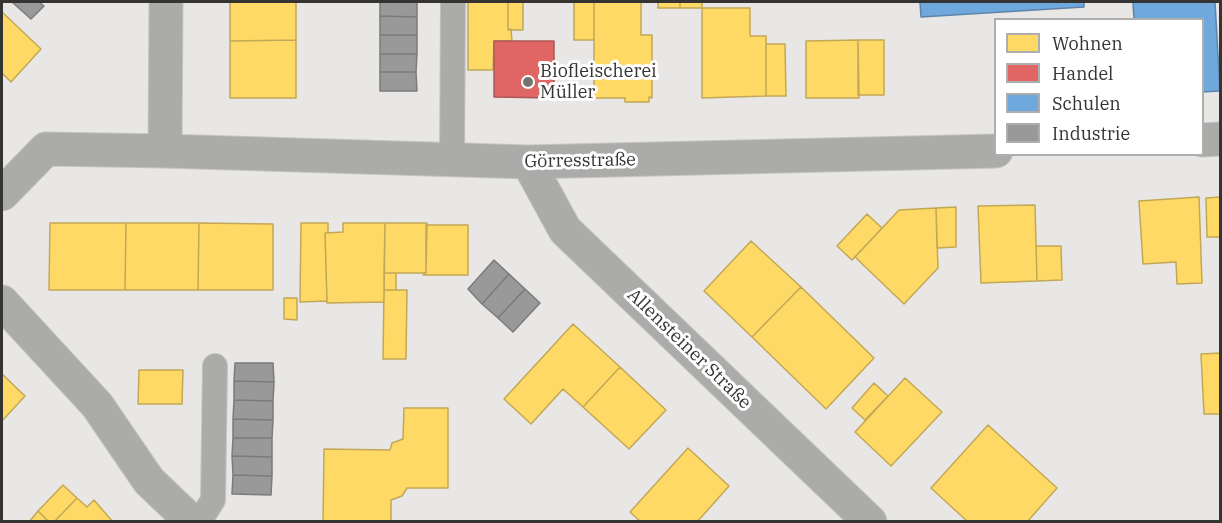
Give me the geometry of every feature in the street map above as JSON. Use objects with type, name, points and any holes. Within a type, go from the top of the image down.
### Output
[{"type":"street","points":[[165,151],[166,2]]},
{"type":"street","points":[[1204,140],[1221,139]]},
{"type":"street","name":"Görresstraße","points":[[2,194],[46,148],[528,162],[994,151]]},
{"type":"street","name":"Allensteiner Straße","points":[[528,162],[565,230],[870,522]]},
{"type":"street","points":[[2,302],[97,405],[149,481],[192,522]]},
{"type":"lane","points":[[452,160],[453,2]]},
{"type":"lane","points":[[199,522],[213,500],[215,366]]},
{"type":"building: Wohnen","points":[[230,2],[296,2],[296,40],[230,41]]},
{"type":"building: Wohnen","points":[[468,2],[508,2],[508,30],[511,29],[512,41],[494,41],[493,70],[468,70]]},
{"type":"building: Wohnen","points":[[508,2],[523,2],[523,30],[508,30]]},
{"type":"building: Wohnen","points":[[574,2],[594,2],[594,40],[574,40]]},
{"type":"building: Wohnen","points":[[594,2],[641,2],[641,35],[652,35],[652,98],[649,97],[649,102],[625,102],[625,98],[594,98]]},
{"type":"building: Wohnen","points":[[658,2],[680,2],[680,8],[658,8]]},
{"type":"building: Wohnen","points":[[680,2],[702,2],[702,8],[680,8]]},
{"type":"building: Wohnen","points":[[702,8],[750,8],[750,36],[766,36],[766,96],[702,98]]},
{"type":"building: Wohnen","points":[[2,12],[41,49],[11,82],[2,73]]},
{"type":"building: Wohnen","points":[[296,40],[296,98],[230,98],[230,41]]},
{"type":"building: Wohnen","points":[[858,40],[859,98],[806,98],[806,41]]},
{"type":"building: Wohnen","points":[[858,40],[884,40],[884,95],[858,95]]},
{"type":"building: Wohnen","points":[[766,44],[785,44],[786,96],[766,96]]},
{"type":"building: Wohnen","points":[[1199,197],[1202,283],[1177,284],[1176,262],[1143,264],[1139,201]]},
{"type":"building: Wohnen","points":[[1220,197],[1220,237],[1207,237],[1206,198]]},
{"type":"building: Wohnen","points":[[1035,205],[1037,281],[981,283],[978,206]]},
{"type":"building: Wohnen","points":[[956,207],[956,247],[937,248],[936,208]]},
{"type":"building: Wohnen","points":[[936,208],[938,268],[904,304],[855,257],[899,210]]},
{"type":"building: Wohnen","points":[[867,214],[882,228],[852,260],[837,246]]},
{"type":"building: Wohnen","points":[[50,223],[126,223],[125,290],[49,290]]},
{"type":"building: Wohnen","points":[[126,223],[199,223],[198,290],[125,290]]},
{"type":"building: Wohnen","points":[[199,223],[273,224],[273,290],[198,290]]},
{"type":"building: Wohnen","points":[[301,223],[328,223],[328,233],[325,233],[327,301],[300,302]]},
{"type":"building: Wohnen","points":[[343,223],[385,223],[384,302],[327,303],[325,233],[343,232]]},
{"type":"building: Wohnen","points":[[385,223],[427,223],[426,273],[384,273]]},
{"type":"building: Wohnen","points":[[426,225],[468,225],[468,275],[423,275],[426,273]]},
{"type":"building: Wohnen","points":[[751,241],[801,287],[752,337],[704,291]]},
{"type":"building: Wohnen","points":[[1036,246],[1061,246],[1062,280],[1037,281]]},
{"type":"building: Wohnen","points":[[384,273],[396,273],[396,290],[384,290]]},
{"type":"building: Wohnen","points":[[801,287],[874,358],[826,409],[752,337]]},
{"type":"building: Wohnen","points":[[384,290],[407,290],[406,359],[383,359]]},
{"type":"building: Wohnen","points":[[284,298],[297,298],[297,320],[284,319]]},
{"type":"building: Wohnen","points":[[573,324],[620,367],[583,407],[563,389],[531,424],[504,399]]},
{"type":"building: Wohnen","points":[[1220,353],[1220,414],[1204,414],[1201,354]]},
{"type":"building: Wohnen","points":[[620,367],[666,410],[629,449],[583,407]]},
{"type":"building: Wohnen","points":[[139,370],[183,370],[182,404],[138,404]]},
{"type":"building: Wohnen","points":[[2,374],[25,396],[2,421]]},
{"type":"building: Wohnen","points":[[905,378],[942,412],[891,466],[855,432]]},
{"type":"building: Wohnen","points":[[874,383],[888,396],[865,420],[852,408]]},
{"type":"building: Wohnen","points":[[404,408],[448,408],[448,488],[407,488],[402,496],[391,500],[391,522],[323,522],[324,449],[390,450],[392,443],[403,439]]},
{"type":"building: Wohnen","points":[[988,425],[1057,488],[1027,522],[968,522],[931,488]]},
{"type":"building: Wohnen","points":[[688,448],[729,486],[697,522],[641,522],[630,512]]},
{"type":"building: Wohnen","points":[[63,485],[77,498],[54,522],[49,522],[38,511]]},
{"type":"building: Wohnen","points":[[77,498],[87,507],[94,500],[113,522],[54,522]]},
{"type":"building: Wohnen","points":[[38,511],[49,522],[29,522]]},
{"type":"building: Handel","points":[[494,41],[554,41],[554,98],[494,97]]},
{"type":"building: Schulen","points":[[920,2],[1084,2],[1084,7],[921,17]]},
{"type":"building: Schulen","points":[[1133,2],[1215,2],[1220,91],[1204,92],[1204,18],[1134,18]]},
{"type":"building: Industrie","points":[[12,2],[39,2],[44,6],[31,19]]},
{"type":"building: Industrie","points":[[380,2],[417,2],[417,17],[380,16]]},
{"type":"building: Industrie","points":[[380,16],[417,17],[417,35],[380,35]]},
{"type":"building: Industrie","points":[[380,35],[417,35],[417,54],[380,54]]},
{"type":"building: Industrie","points":[[380,54],[417,54],[416,72],[380,72]]},
{"type":"building: Industrie","points":[[380,72],[416,72],[417,91],[380,91]]},
{"type":"building: Industrie","points":[[494,260],[509,274],[482,304],[468,289]]},
{"type":"building: Industrie","points":[[509,274],[525,289],[498,318],[482,304]]},
{"type":"building: Industrie","points":[[525,289],[540,303],[513,332],[498,318]]},
{"type":"building: Industrie","points":[[235,363],[273,363],[274,382],[234,381]]},
{"type":"building: Industrie","points":[[234,381],[274,382],[273,401],[234,400]]},
{"type":"building: Industrie","points":[[234,400],[273,401],[273,420],[233,419]]},
{"type":"building: Industrie","points":[[233,419],[273,420],[272,438],[233,438]]},
{"type":"building: Industrie","points":[[233,438],[272,438],[272,457],[232,456]]},
{"type":"building: Industrie","points":[[232,456],[272,457],[272,476],[233,475]]},
{"type":"building: Industrie","points":[[233,475],[272,476],[271,495],[232,494]]},
{"type":"place","name":"Biofleischerei Müller","points":[[528,82]]}]
